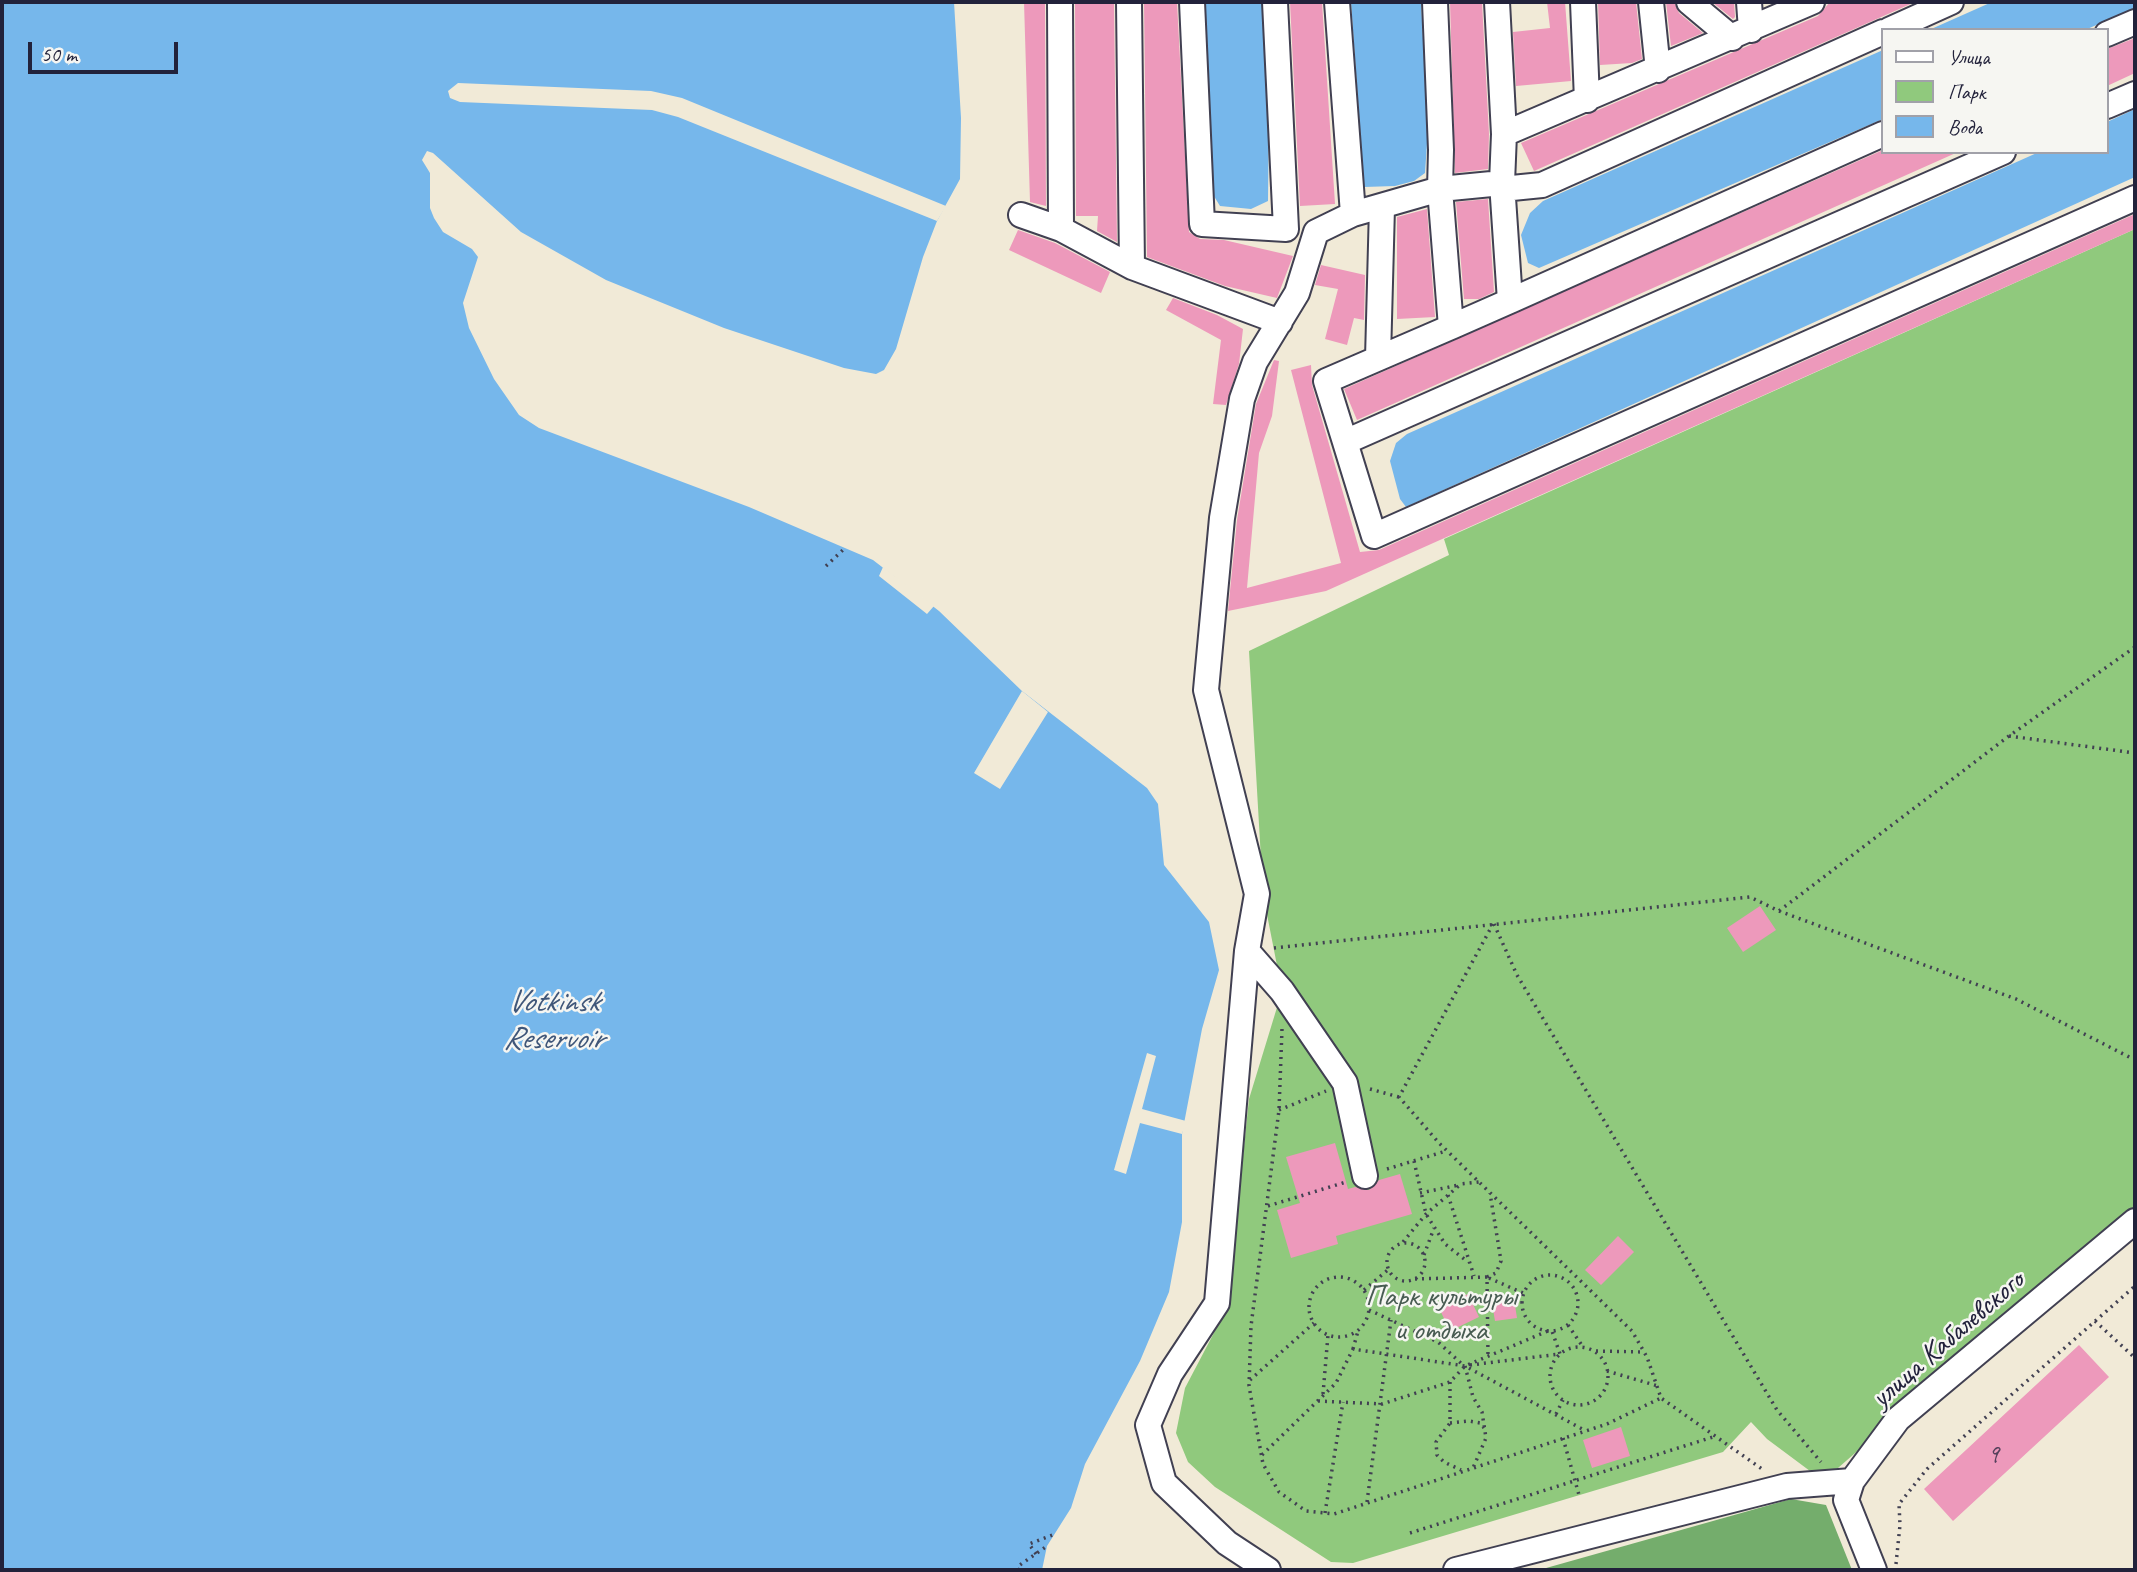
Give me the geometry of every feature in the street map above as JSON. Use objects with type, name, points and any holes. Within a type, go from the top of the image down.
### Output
[{"type":"street","points":[[1060,2],[1061,229]]},
{"type":"street","points":[[1129,2],[1132,267]]},
{"type":"street","points":[[1192,2],[1202,224],[1316,232],[1353,214],[1440,189],[1502,183],[1512,188],[1542,185],[1882,32]]},
{"type":"street","points":[[1275,2],[1286,229]]},
{"type":"street","points":[[1337,2],[1353,214]]},
{"type":"street","points":[[1434,2],[1441,150],[1440,189],[1451,327]]},
{"type":"street","points":[[1497,2],[1504,134],[1502,183],[1510,301]]},
{"type":"street","points":[[1583,2],[1587,100]]},
{"type":"street","points":[[1651,2],[1658,71]]},
{"type":"street","points":[[1689,2],[1741,34]]},
{"type":"street","points":[[1741,34],[1749,2]]},
{"type":"street","points":[[1504,134],[1658,71],[1812,2]]},
{"type":"street","points":[[1893,28],[1951,2]]},
{"type":"street","points":[[2109,33],[2135,22]]},
{"type":"street","points":[[2109,105],[2135,94]]},
{"type":"street","points":[[1882,134],[1326,381],[1374,536],[2135,198]]},
{"type":"street","points":[[1345,442],[1998,154]]},
{"type":"street","points":[[1378,358],[1382,206]]},
{"type":"street","points":[[1021,215],[1061,229],[1132,267],[1280,322]]},
{"type":"street","points":[[1268,1570],[1227,1542],[1164,1483],[1148,1425],[1170,1374],[1217,1303],[1247,951],[1257,894],[1206,690],[1222,518],[1242,399],[1255,362],[1297,293],[1316,232]]},
{"type":"street","points":[[1247,951],[1283,991],[1345,1083],[1365,1176]]},
{"type":"street","name":"улица Кабалевского","points":[[1844,1482],[1898,1419],[2135,1221]]},
{"type":"street","points":[[1457,1570],[1787,1486],[1844,1482],[1846,1500],[1874,1570]]},
{"type":"path","points":[[826,566],[846,547]]},
{"type":"path","points":[[1779,911],[2010,736],[2135,647]]},
{"type":"path","points":[[2010,736],[2135,753]]},
{"type":"path","points":[[1247,951],[1751,898],[1779,911],[2015,999],[2135,1060]]},
{"type":"path","points":[[1494,924],[1399,1097],[1479,1182],[1632,1331],[1644,1352],[1661,1398],[1787,1486]]},
{"type":"path","points":[[1494,924],[1517,975],[1777,1410],[1844,1482]]},
{"type":"path","points":[[1283,991],[1279,1110],[1251,1326],[1249,1381],[1262,1455],[1279,1492],[1306,1511],[1334,1514],[1586,1431],[1661,1398]]},
{"type":"path","points":[[1414,1161],[1426,1214],[1445,1244],[1468,1262]]},
{"type":"path","points":[[1420,1193],[1479,1182]]},
{"type":"path","points":[[1364,1290],[1388,1269],[1389,1254],[1426,1214],[1461,1184]]},
{"type":"path","points":[[1487,1277],[1496,1273],[1501,1261],[1490,1192]]},
{"type":"path","points":[[1448,1195],[1471,1274],[1475,1277]]},
{"type":"path","points":[[1415,1279],[1423,1271],[1424,1255],[1434,1227]]},
{"type":"path","points":[[1401,1244],[1416,1246],[1424,1255]]},
{"type":"path","points":[[1388,1269],[1399,1280],[1487,1277],[1524,1293]]},
{"type":"path","points":[[1318,1401],[1381,1404],[1450,1382],[1465,1366],[1568,1325],[1578,1310],[1578,1298],[1574,1287],[1566,1279],[1555,1275],[1532,1281],[1524,1293],[1522,1308],[1535,1327],[1550,1331]]},
{"type":"path","points":[[1262,1455],[1336,1383],[1369,1310],[1364,1290],[1355,1281],[1331,1277],[1320,1283],[1310,1299],[1309,1312],[1314,1323],[1328,1335],[1341,1337],[1358,1330]]},
{"type":"path","points":[[1487,1277],[1488,1356]]},
{"type":"path","points":[[1897,1570],[1899,1503],[1927,1469],[2135,1286]]},
{"type":"path","points":[[1369,1310],[1438,1342],[1465,1366],[1586,1431]]},
{"type":"path","points":[[1367,1503],[1391,1320]]},
{"type":"path","points":[[2095,1321],[2135,1358]]},
{"type":"path","points":[[1249,1381],[1314,1323]]},
{"type":"path","points":[[1560,1354],[1551,1368],[1550,1381],[1554,1392],[1563,1400],[1580,1405],[1597,1398],[1607,1383],[1603,1360],[1583,1347],[1568,1325]]},
{"type":"path","points":[[1550,1331],[1560,1354]]},
{"type":"path","points":[[1323,1396],[1328,1335]]},
{"type":"path","points":[[1353,1349],[1465,1366],[1560,1354],[1583,1347]]},
{"type":"path","points":[[1594,1352],[1644,1352]]},
{"type":"path","points":[[1465,1366],[1485,1429],[1485,1447],[1473,1468]]},
{"type":"path","points":[[1607,1371],[1658,1386]]},
{"type":"path","points":[[1450,1382],[1450,1423],[1436,1442],[1437,1455],[1444,1462],[1463,1471]]},
{"type":"path","points":[[1556,1415],[1563,1400]]},
{"type":"path","points":[[1325,1513],[1343,1402]]},
{"type":"path","points":[[1450,1423],[1469,1421],[1480,1423],[1485,1429]]},
{"type":"path","points":[[1410,1533],[1716,1436]]},
{"type":"path","points":[[1563,1438],[1579,1495]]},
{"type":"path","points":[[1036,1554],[1029,1544],[1055,1534]]},
{"type":"path","points":[[1018,1570],[1017,1567],[1047,1546]]},
{"type":"green space","name":"Парк культуры и отдыха","points":[[2135,229],[2135,1208],[1838,1468],[1814,1474],[1767,1439],[1751,1422],[1723,1452],[1353,1563],[1331,1562],[1215,1487],[1188,1462],[1176,1433],[1185,1388],[1227,1308],[1249,1099],[1282,991],[1263,894],[1249,651],[1449,555],[1444,539]]},
{"type":"green space","points":[[1791,1499],[1826,1505],[1852,1570],[1539,1570]]},
{"type":"water","name":"Votkinsk Reservoir","points":[[2,2],[954,2],[961,118],[960,179],[937,221],[923,257],[896,349],[884,370],[876,374],[844,368],[724,328],[606,280],[521,232],[433,153],[427,151],[422,160],[430,173],[430,208],[434,218],[443,232],[472,249],[478,257],[463,303],[469,328],[494,379],[519,415],[539,428],[749,507],[873,560],[939,611],[1022,691],[1147,788],[1158,804],[1164,865],[1209,922],[1219,970],[1202,1029],[1182,1134],[1182,1222],[1169,1292],[1140,1361],[1085,1464],[1071,1508],[1047,1546],[1042,1570],[2,1570]]},
{"type":"water","points":[[1202,2],[1263,2],[1269,109],[1268,201],[1251,209],[1220,206],[1212,193]]},
{"type":"water","points":[[1351,2],[1421,2],[1428,129],[1425,173],[1414,181],[1395,186],[1364,187]]},
{"type":"water","points":[[1992,2],[2135,2],[2135,8],[2090,28],[1934,28]]},
{"type":"water","points":[[1882,50],[1882,119],[1539,268],[1528,263],[1521,235],[1530,213],[1543,201]]},
{"type":"water","points":[[2135,109],[2135,177],[1406,507],[1400,499],[1390,461],[1396,443],[1407,434],[2035,154],[2109,154],[2109,121]]},
{"type":"pier","points":[[458,83],[651,91],[682,98],[946,206],[937,221],[678,117],[652,110],[460,102],[450,98],[448,91]]},
{"type":"pier","points":[[883,567],[934,606],[927,614],[879,576]]},
{"type":"pier","points":[[1022,691],[1048,712],[1000,789],[974,773]]},
{"type":"pier","points":[[1147,1053],[1156,1056],[1142,1109],[1186,1121],[1182,1134],[1140,1123],[1126,1174],[1114,1170]]},
{"type":"building","points":[[1024,2],[1045,2],[1046,206],[1030,202]]},
{"type":"building","points":[[1075,2],[1114,2],[1117,242],[1097,231],[1098,216],[1076,216]]},
{"type":"building","points":[[1144,2],[1177,2],[1189,232],[1200,239],[1224,240],[1293,256],[1277,298],[1225,286],[1147,257]]},
{"type":"building","points":[[1290,2],[1322,2],[1335,204],[1300,206]]},
{"type":"building","points":[[1450,2],[1482,2],[1489,134],[1488,169],[1455,173]]},
{"type":"building","points":[[1547,2],[1565,2],[1571,81],[1516,86],[1513,32],[1550,28]]},
{"type":"building","points":[[1598,2],[1636,2],[1642,59],[1632,63],[1600,65]]},
{"type":"building","points":[[1666,2],[1674,2],[1679,13],[1703,33],[1671,46]]},
{"type":"building","points":[[1712,2],[1734,2],[1735,17],[1733,19]]},
{"type":"building","points":[[1830,2],[1915,2],[1534,171],[1521,143],[1818,16]]},
{"type":"building","points":[[2135,38],[2135,73],[2109,85],[2109,48]]},
{"type":"building","points":[[1882,150],[1882,154],[1954,154],[1357,420],[1344,389]]},
{"type":"building","points":[[1488,199],[1494,292],[1479,299],[1464,299],[1456,202]]},
{"type":"building","points":[[1427,209],[1435,317],[1397,319],[1397,217]]},
{"type":"building","points":[[2135,214],[2135,229],[1326,591],[1228,611],[1237,520],[1256,404],[1274,360],[1279,361],[1272,416],[1259,453],[1247,588],[1341,563],[1291,370],[1311,365],[1312,385],[1360,552],[1379,550]]},
{"type":"building","points":[[1018,230],[1055,243],[1110,272],[1101,293],[1009,250]]},
{"type":"building","points":[[1321,265],[1365,275],[1364,320],[1354,318],[1347,345],[1325,339],[1338,289],[1315,285]]},
{"type":"building","points":[[1173,298],[1217,315],[1243,329],[1239,364],[1226,405],[1213,404],[1221,340],[1166,310]]},
{"type":"building","points":[[1760,906],[1776,930],[1743,952],[1727,928]]},
{"type":"building","points":[[1335,1143],[1348,1189],[1355,1187],[1369,1190],[1379,1180],[1400,1174],[1412,1214],[1336,1236],[1338,1244],[1291,1258],[1277,1210],[1300,1203],[1286,1157]]},
{"type":"building","points":[[1618,1236],[1634,1252],[1601,1285],[1585,1270]]},
{"type":"building","points":[[1468,1294],[1479,1317],[1450,1331],[1439,1308]]},
{"type":"building","points":[[1514,1299],[1517,1318],[1495,1321],[1492,1303]]},
{"type":"building","points":[[2079,1345],[2109,1377],[1953,1521],[1924,1489]]},
{"type":"building","points":[[1621,1427],[1630,1456],[1592,1468],[1583,1440]]}]
